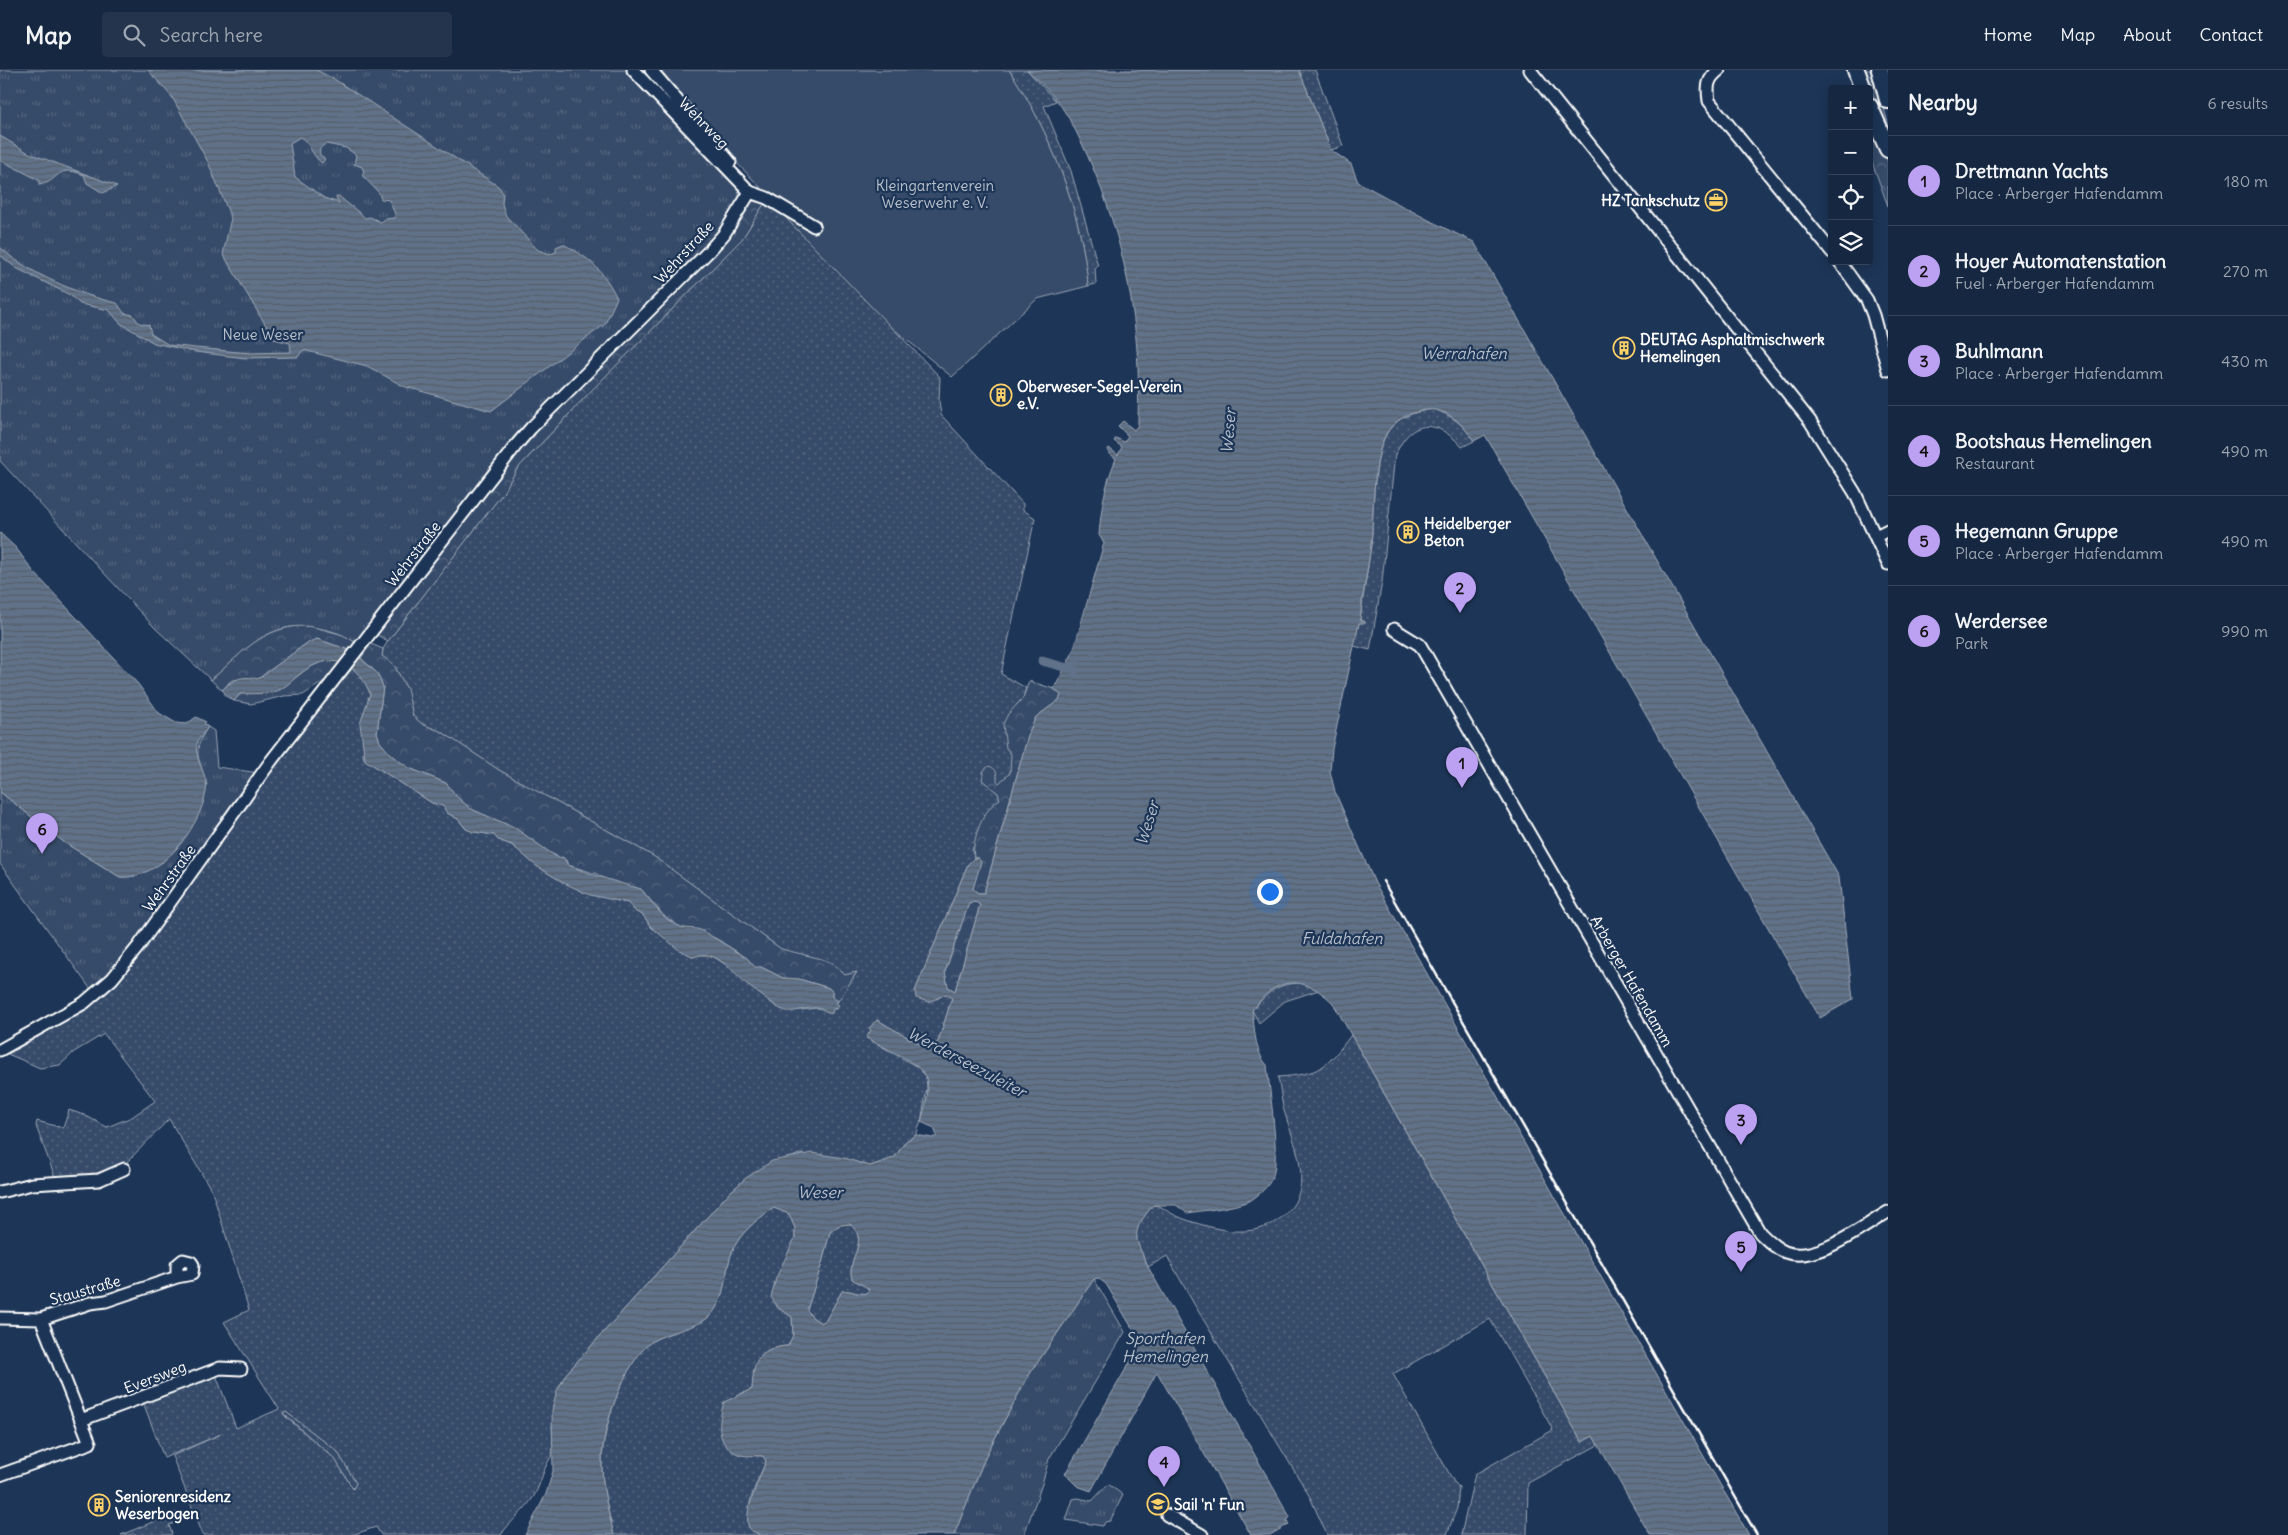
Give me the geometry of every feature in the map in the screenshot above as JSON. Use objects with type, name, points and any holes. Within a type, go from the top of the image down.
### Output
[{"type":"highway","points":[[1856,70],[1862,85]]},
{"type":"highway","points":[[1880,70],[1888,100]]},
{"type":"highway","points":[[1873,115],[1888,149]]},
{"type":"street","name":"Wehrweg","points":[[633,70],[734,175]]},
{"type":"street","points":[[651,70],[733,164],[734,175],[750,192],[767,198],[814,226]]},
{"type":"street","points":[[1530,70],[1791,395],[1840,468],[1876,536],[1888,564]]},
{"type":"street","points":[[1719,70],[1710,77],[1707,89],[1709,101],[1828,247]]},
{"type":"street","name":"Wehrstraße","points":[[0,1050],[84,1003],[112,979],[138,947],[270,761],[530,428],[709,251],[724,234],[750,192]]},
{"type":"street","points":[[1842,265],[1866,300],[1873,315],[1888,370]]},
{"type":"street","points":[[1876,536],[1888,530]]},
{"type":"street","name":"Arberger Hafendamm","points":[[1394,629],[1420,645],[1760,1233],[1772,1245],[1786,1252],[1810,1254],[1827,1247],[1888,1212]]},
{"type":"street","points":[[0,1192],[32,1184],[99,1180],[124,1169]]},
{"type":"street","name":"Staustraße","points":[[0,1318],[41,1319],[90,1302],[106,1302],[176,1277]]},
{"type":"street","points":[[0,1474],[90,1444],[41,1319]]},
{"type":"street","name":"Eversweg","points":[[81,1420],[220,1368],[241,1369]]},
{"type":"street","points":[[1167,1515],[1202,1535]]},
{"type":"green space","name":"Neue Weser","points":[[0,70],[628,70],[738,187],[740,201],[721,231],[529,422],[503,452],[357,644],[343,635],[323,629],[301,626],[286,628],[272,632],[259,639],[211,680],[155,628],[0,461]]},
{"type":"green space","name":"Kleingartenverein Weserwehr e. V.","points":[[647,70],[1009,70],[1038,118],[1062,173],[1079,230],[1088,286],[1037,299],[952,377],[889,325],[784,216],[764,204],[764,191]]},
{"type":"green space","points":[[1009,70],[1027,70],[1056,101],[1044,106],[1071,171],[1098,266],[1095,267],[1096,284],[1088,286],[1079,230],[1062,173],[1038,118]]},
{"type":"green space","points":[[1299,70],[1315,70],[1343,146],[1331,150]]},
{"type":"green space","points":[[1864,70],[1873,70],[1888,123],[1888,134],[1873,94],[1873,85],[1870,85]]},
{"type":"green space","points":[[1873,127],[1888,162],[1888,206],[1873,165]]},
{"type":"green space","points":[[752,201],[764,204],[742,239],[589,393],[517,469],[503,493],[388,641],[377,635],[532,433],[717,252]]},
{"type":"green space","points":[[764,204],[784,216],[940,377],[939,401],[941,415],[1023,504],[1023,510],[1035,518],[1001,674],[1026,688],[1023,698],[1017,704],[1010,773],[999,783],[982,780],[998,793],[1000,799],[972,849],[974,858],[968,864],[915,991],[937,999],[946,993],[952,998],[938,1042],[925,1047],[877,1020],[867,1038],[919,1068],[926,1077],[927,1088],[921,1122],[916,1135],[906,1141],[894,1158],[870,1166],[799,1154],[746,1178],[728,1194],[566,1374],[552,1426],[554,1453],[547,1463],[534,1496],[501,1535],[381,1535],[376,1527],[352,1535],[203,1535],[172,1456],[221,1434],[164,1458],[143,1402],[216,1375],[236,1428],[279,1409],[224,1322],[249,1310],[212,1191],[169,1119],[126,1163],[88,1176],[55,1177],[36,1126],[37,1121],[63,1128],[69,1110],[84,1115],[107,1127],[132,1117],[155,1101],[104,1034],[74,1052],[60,1065],[40,1068],[8,1054],[86,1009],[108,992],[136,959],[206,858],[308,720],[353,668],[367,684],[370,694],[367,707],[363,756],[365,760],[432,803],[443,806],[447,813],[458,819],[466,829],[494,835],[517,849],[546,872],[568,884],[603,897],[628,903],[636,912],[643,915],[651,927],[697,955],[711,955],[734,970],[751,987],[774,1005],[793,1011],[817,1008],[836,1009],[836,1004],[857,972],[845,975],[832,964],[781,949],[653,856],[499,770],[442,732],[422,724],[413,716],[407,689],[394,665],[382,656],[383,649],[388,641],[503,493],[517,469],[589,393],[742,239]],"holes":[[[286,1412],[337,1451],[356,1483],[353,1489],[335,1459],[283,1414]]]},
{"type":"green space","points":[[1434,409],[1457,421],[1474,441],[1462,447],[1443,431],[1428,426],[1421,427],[1406,437],[1395,454],[1382,582],[1370,650],[1354,646],[1359,623],[1365,622],[1360,620],[1371,544],[1374,488],[1381,446],[1395,423],[1407,416]]},
{"type":"green space","points":[[307,625],[347,636],[357,644],[352,651],[317,639],[307,643],[258,679],[232,680],[222,690],[211,680],[243,651],[265,636],[291,627]]},
{"type":"green space","points":[[371,644],[383,649],[382,656],[394,665],[407,689],[413,716],[422,724],[442,732],[499,770],[653,856],[781,949],[832,963],[845,975],[857,972],[838,1001],[832,997],[832,991],[829,988],[799,979],[783,978],[761,967],[755,968],[747,958],[715,938],[680,927],[664,916],[641,889],[610,882],[597,874],[568,865],[566,860],[548,852],[515,828],[471,809],[457,797],[446,783],[409,768],[391,755],[380,742],[377,733],[383,687],[377,673],[361,658]]},
{"type":"green space","points":[[326,660],[343,662],[330,681],[327,679],[303,695],[284,696],[251,704],[234,701],[240,694],[280,690],[308,668]]},
{"type":"green space","points":[[1029,681],[1054,689],[1061,695],[1059,700],[1036,717],[1029,732],[984,893],[978,893],[973,889],[978,858],[974,858],[975,842],[984,816],[994,803],[1000,799],[998,793],[982,780],[984,770],[989,766],[994,768],[999,783],[1010,773],[1011,754],[1006,748],[1003,724],[1008,714],[1023,698]]},
{"type":"green space","points":[[208,727],[214,731],[217,767],[259,773],[136,941],[104,980],[92,991],[0,864],[0,792],[65,843],[120,877],[135,876],[163,862],[207,785],[199,761],[198,749]]},
{"type":"green space","points":[[974,901],[980,905],[955,991],[948,987],[945,972],[969,903]]},
{"type":"green space","points":[[1301,983],[1319,990],[1285,1001],[1259,1023],[1252,1010],[1263,998],[1279,987]]},
{"type":"green space","points":[[1351,1035],[1582,1442],[1593,1436],[1598,1445],[1528,1483],[1527,1535],[1461,1535],[1475,1474],[1553,1430],[1490,1319],[1393,1374],[1454,1482],[1459,1487],[1457,1508],[1447,1534],[1327,1535],[1310,1497],[1167,1256],[1148,1267],[1139,1247],[1136,1234],[1137,1229],[1153,1205],[1191,1221],[1232,1231],[1258,1229],[1282,1217],[1293,1205],[1299,1193],[1301,1179],[1297,1150],[1283,1107],[1278,1077],[1304,1074],[1321,1067],[1335,1055]]},
{"type":"green space","points":[[774,1208],[789,1214],[795,1228],[795,1238],[788,1255],[778,1308],[792,1317],[793,1336],[788,1346],[770,1350],[759,1358],[753,1375],[752,1389],[736,1396],[739,1455],[763,1456],[766,1461],[750,1500],[749,1520],[752,1529],[759,1535],[614,1535],[607,1507],[602,1460],[606,1430],[624,1379],[641,1351],[651,1342],[664,1335],[698,1324],[710,1316],[720,1299],[730,1260],[737,1242],[754,1223]]},
{"type":"green space","points":[[850,1224],[858,1237],[851,1271],[852,1279],[868,1288],[869,1292],[863,1294],[842,1291],[826,1320],[821,1323],[812,1317],[807,1310],[830,1232],[840,1225]]},
{"type":"green space","points":[[1094,1279],[1125,1332],[1049,1459],[1024,1535],[954,1535],[986,1455],[1027,1378]]},
{"type":"green space","points":[[286,1412],[337,1451],[356,1483],[353,1489],[335,1459],[283,1414]]},
{"type":"green space","points":[[1108,1484],[1123,1495],[1110,1521],[1105,1522],[1103,1526],[1066,1520],[1073,1499],[1078,1498],[1092,1501]]},
{"type":"green space","points":[[177,1512],[181,1521],[169,1525],[172,1534],[121,1535]]},
{"type":"water","name":"Neue Weser","points":[[148,70],[316,70],[334,79],[498,186],[503,193],[502,204],[506,216],[538,250],[550,254],[556,252],[556,247],[563,244],[581,254],[595,266],[601,272],[617,298],[605,324],[491,411],[403,386],[367,366],[303,350],[298,357],[246,358],[195,352],[154,343],[120,323],[109,310],[80,304],[70,295],[16,268],[0,255],[0,247],[24,265],[55,282],[87,295],[117,303],[124,313],[133,315],[139,323],[149,325],[151,334],[169,345],[250,353],[291,352],[290,343],[274,339],[223,254],[231,218],[208,162],[172,97]],"holes":[[[300,137],[315,157],[322,163],[325,159],[320,155],[320,150],[326,144],[346,148],[356,155],[354,164],[362,167],[364,172],[362,175],[379,193],[381,199],[389,200],[395,218],[385,219],[381,222],[370,217],[365,218],[339,196],[336,197],[339,203],[324,198],[295,177],[290,143]]]},
{"type":"water","points":[[1027,70],[1299,70],[1331,150],[1351,164],[1358,182],[1430,221],[1474,242],[1839,877],[1853,999],[1820,1018],[1485,435],[1474,441],[1454,418],[1440,411],[1433,410],[1413,413],[1402,418],[1388,430],[1381,447],[1374,489],[1371,545],[1360,620],[1366,623],[1359,623],[1332,749],[1330,771],[1335,792],[1375,883],[1749,1535],[1650,1535],[1593,1436],[1582,1442],[1333,1003],[1312,987],[1304,984],[1288,983],[1271,990],[1252,1010],[1257,1046],[1267,1065],[1272,1106],[1275,1156],[1272,1178],[1263,1190],[1251,1200],[1228,1207],[1187,1213],[1176,1205],[1153,1205],[1141,1222],[1137,1241],[1148,1267],[1290,1517],[1287,1521],[1289,1524],[1270,1535],[1251,1535],[1157,1372],[1091,1491],[1077,1486],[1065,1474],[1141,1343],[1106,1284],[1098,1278],[1094,1279],[1027,1378],[986,1455],[954,1535],[762,1535],[753,1531],[749,1527],[748,1514],[766,1461],[763,1456],[738,1454],[725,1445],[720,1432],[720,1417],[724,1402],[752,1389],[753,1375],[759,1358],[770,1350],[788,1346],[793,1335],[792,1317],[778,1308],[771,1297],[776,1278],[795,1238],[795,1228],[789,1214],[774,1208],[754,1223],[737,1242],[730,1260],[720,1299],[710,1316],[698,1324],[664,1335],[651,1342],[641,1351],[624,1379],[606,1430],[602,1460],[607,1507],[614,1535],[525,1535],[546,1494],[553,1471],[552,1410],[557,1391],[566,1374],[728,1194],[746,1178],[772,1161],[812,1153],[844,1158],[870,1166],[894,1158],[906,1141],[916,1135],[932,1138],[937,1136],[934,1128],[921,1122],[927,1099],[928,1087],[925,1076],[915,1065],[866,1038],[871,1030],[869,1028],[877,1020],[925,1047],[938,1042],[952,998],[946,994],[929,1002],[916,998],[915,991],[968,864],[974,858],[978,858],[981,862],[973,889],[978,893],[984,893],[1029,732],[1036,717],[1059,700],[1061,695],[1054,689],[1072,654],[1104,543],[1099,535],[1101,516],[1106,487],[1116,459],[1107,451],[1109,448],[1118,455],[1122,447],[1114,441],[1116,438],[1124,442],[1128,436],[1118,426],[1123,421],[1134,430],[1138,425],[1139,385],[1134,318],[1121,253],[1112,221],[1102,190],[1073,125],[1057,101]],"holes":[[[975,901],[980,905],[955,991],[948,987],[945,972],[969,903]],[[850,1224],[858,1237],[858,1244],[852,1264],[852,1279],[868,1288],[869,1292],[863,1294],[842,1291],[826,1320],[821,1323],[812,1317],[807,1310],[830,1232],[840,1225]]]},
{"type":"water","points":[[0,136],[29,153],[117,186],[103,193],[87,183],[84,175],[68,171],[58,174],[46,183],[39,185],[39,180],[0,160]]},
{"type":"water","points":[[0,533],[16,548],[33,571],[138,684],[159,713],[176,723],[187,724],[196,717],[206,722],[204,724],[208,727],[198,741],[196,749],[207,786],[202,806],[187,836],[176,850],[150,870],[135,876],[120,877],[65,843],[0,792]]},
{"type":"water","points":[[317,639],[352,651],[377,673],[383,687],[377,732],[380,742],[391,755],[409,768],[446,783],[457,797],[471,809],[515,828],[558,858],[563,857],[568,865],[641,889],[667,919],[682,927],[703,931],[747,958],[755,967],[761,967],[783,978],[799,979],[829,988],[832,991],[832,997],[838,1001],[836,1004],[839,1005],[836,1009],[834,1008],[831,1014],[817,1008],[791,1011],[781,1009],[751,988],[717,959],[702,955],[694,957],[679,950],[651,927],[643,915],[636,912],[628,903],[590,895],[564,883],[535,865],[512,845],[498,840],[494,835],[466,829],[458,819],[447,813],[443,806],[432,803],[365,760],[360,724],[370,694],[359,675],[352,668],[336,662],[317,664],[303,671],[283,688],[275,692],[240,694],[234,701],[224,695],[225,693],[222,690],[230,683],[247,677],[258,679],[307,643]]},
{"type":"pier","points":[[1099,542],[1103,542],[1072,654],[1069,655],[1101,548],[1102,543]]},
{"type":"waterway","points":[[1042,661],[1075,670]]},
{"type":"railway","points":[[1383,881],[1757,1535]]},
{"type":"place","name":"HZ Tankschutz","points":[[1716,200]]},
{"type":"place","name":"DEUTAG Asphaltmischwerk Hemelingen","points":[[1624,348]]},
{"type":"place","name":"Oberweser-Segel-Verein e.V.","points":[[1001,395]]},
{"type":"place","name":"Heidelberger Beton","points":[[1408,532]]},
{"type":"place","name":"Hoyer Automatenstation","points":[[1460,613]]},
{"type":"place","name":"Drettmann Yachts","points":[[1462,788]]},
{"type":"place","name":"Werdersee","points":[[42,854]]},
{"type":"place","name":"Buhlmann","points":[[1741,1145]]},
{"type":"place","name":"Hegemann Gruppe","points":[[1741,1272]]},
{"type":"place","name":"Bootshaus Hemelingen","points":[[1164,1487]]},
{"type":"place","name":"Sail 'n' Fun","points":[[1158,1504]]},
{"type":"place","name":"Seniorenresidenz Weserbogen","points":[[99,1505]]},
{"type":"water label","name":"Werrahafen","points":[[1464,353]]},
{"type":"water label","name":"Weser","points":[[1228,431]]},
{"type":"water label","name":"Weser","points":[[1147,823]]},
{"type":"water label","name":"Fuldahafen","points":[[1342,938]]},
{"type":"water label","name":"Werderseezuleiter","points":[[967,1062]]},
{"type":"water label","name":"Weser","points":[[820,1192]]},
{"type":"water label","name":"Sporthafen Hemelingen","points":[[1165,1347]]}]
